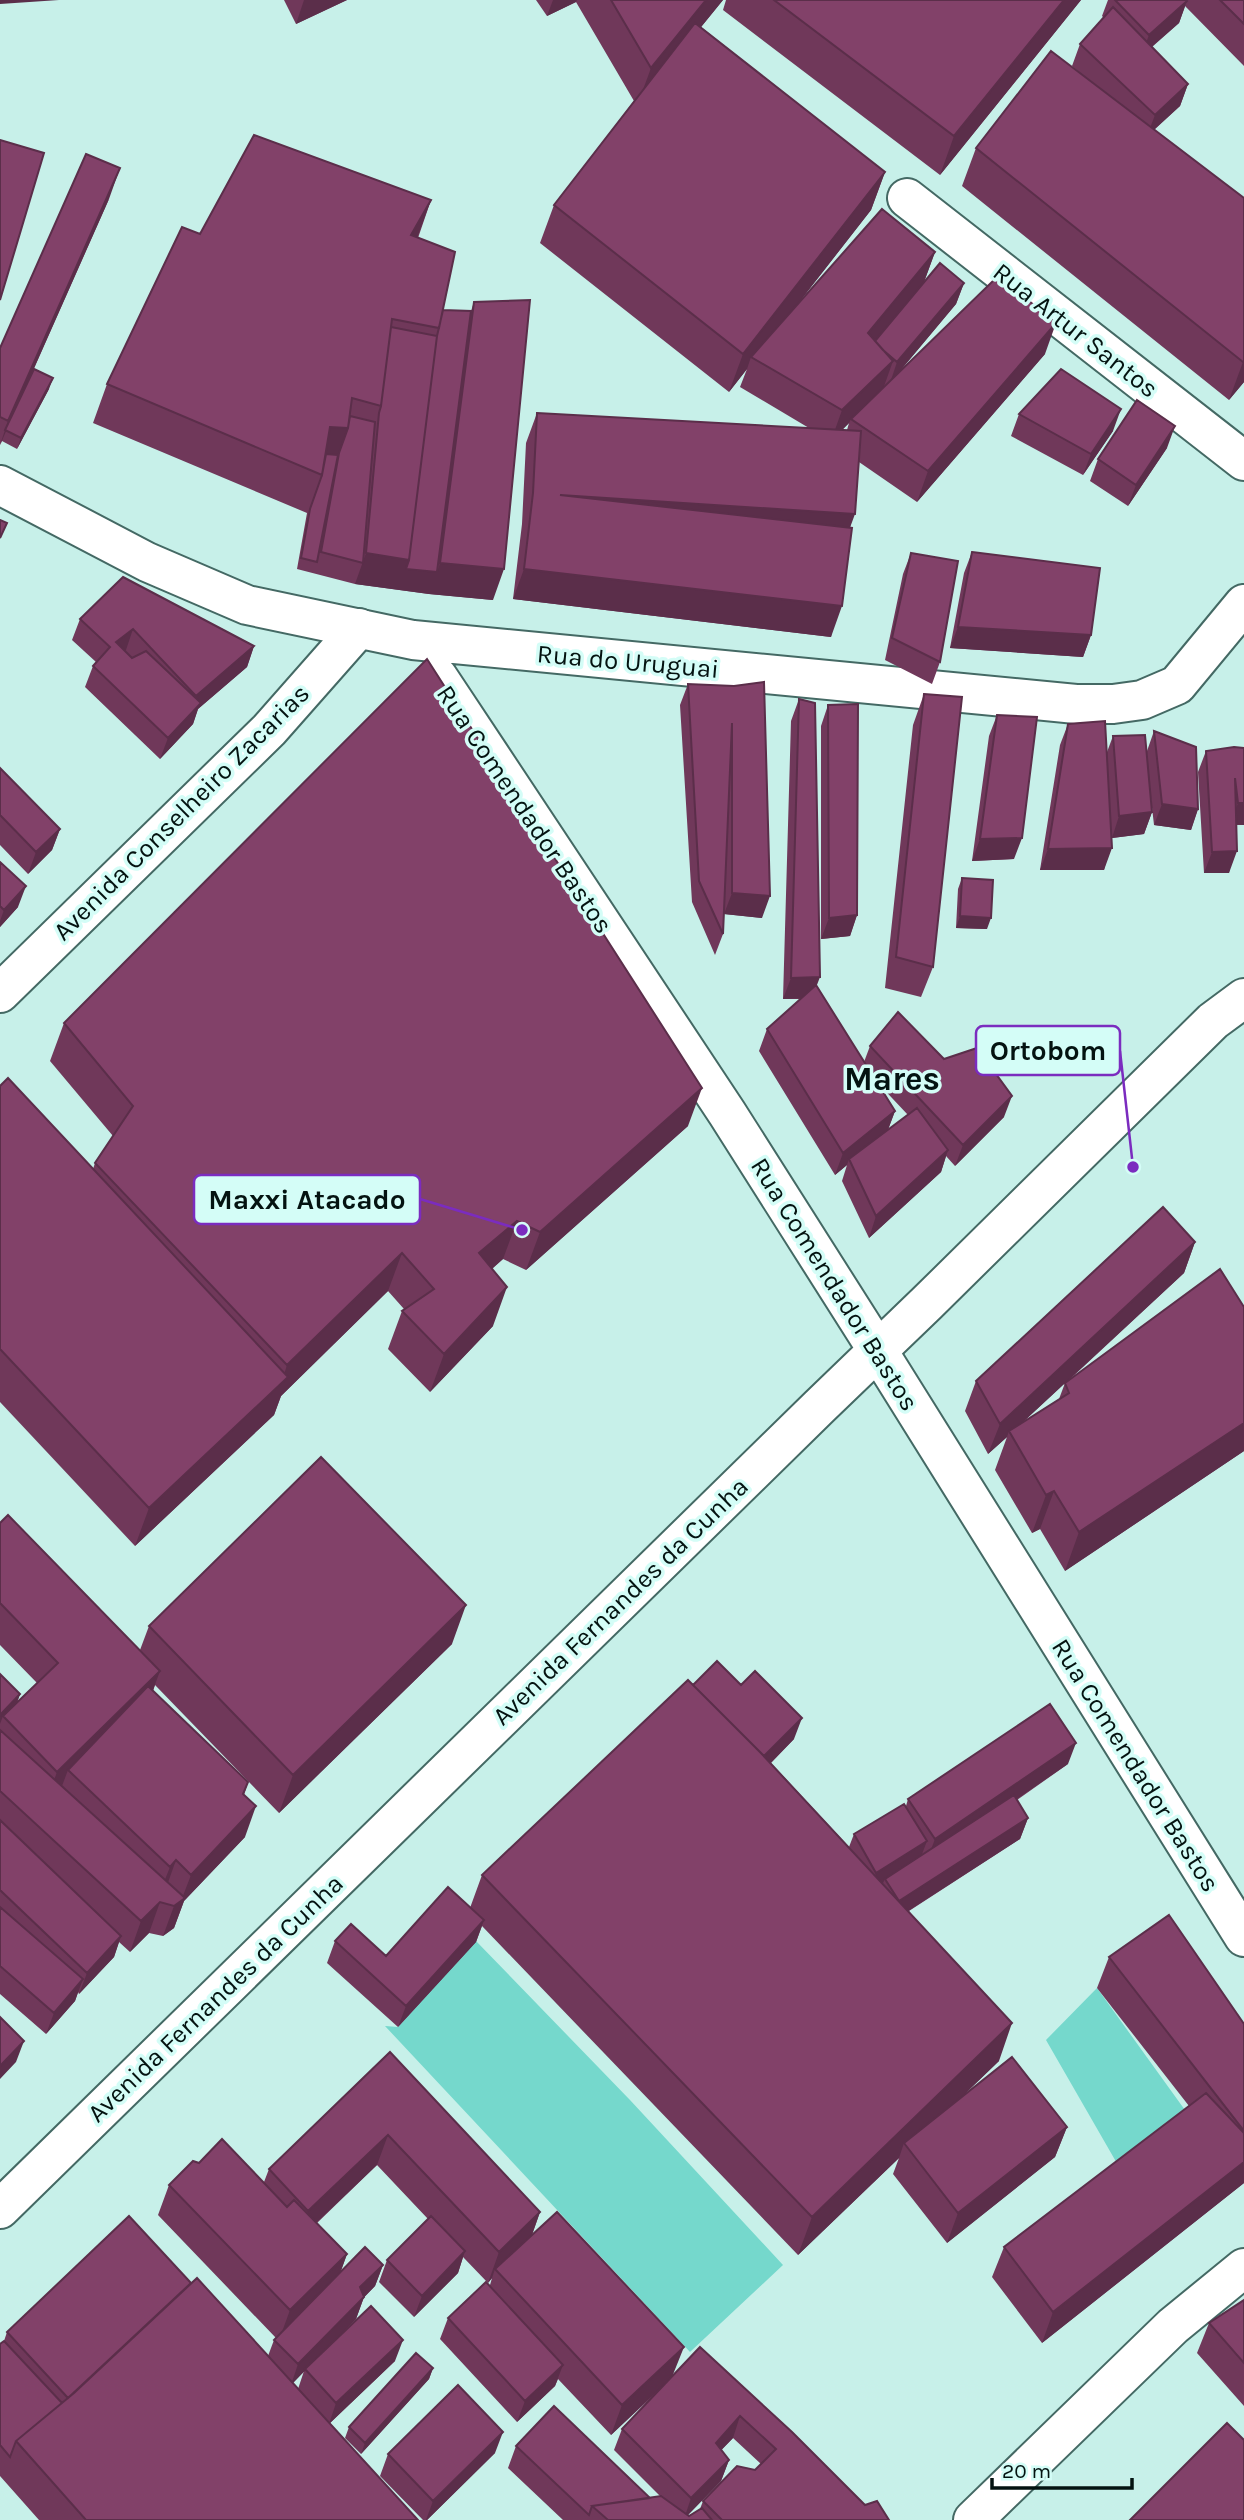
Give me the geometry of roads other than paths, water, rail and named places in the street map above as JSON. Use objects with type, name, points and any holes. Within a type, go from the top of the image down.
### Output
[{"type":"street","name":"Rua Artur Santos","points":[[907,198],[1244,461]]},
{"type":"street","name":"Rua do Uruguai","points":[[0,485],[147,562],[247,605],[413,640],[1062,703],[1113,704],[1142,701],[1177,685],[1244,604]]},
{"type":"street","name":"Avenida Conselheiro Zacarias","points":[[0,993],[269,730],[359,628]]},
{"type":"street","name":"Rua Comendador Bastos","points":[[413,640],[719,1102],[1244,1937]]},
{"type":"street","points":[[1213,1021],[1244,981]]},
{"type":"street","name":"Avenida Fernandes da Cunha","points":[[0,2209],[1213,1021],[1244,998]]},
{"type":"street","points":[[973,2520],[1173,2326],[1244,2269]]},
{"type":"place","name":"Ortobom","points":[[1133,1167]]},
{"type":"place","name":"Maxxi Atacado","points":[[522,1230]]},
{"type":"district","name":"Mares","points":[[892,1078]]}]
